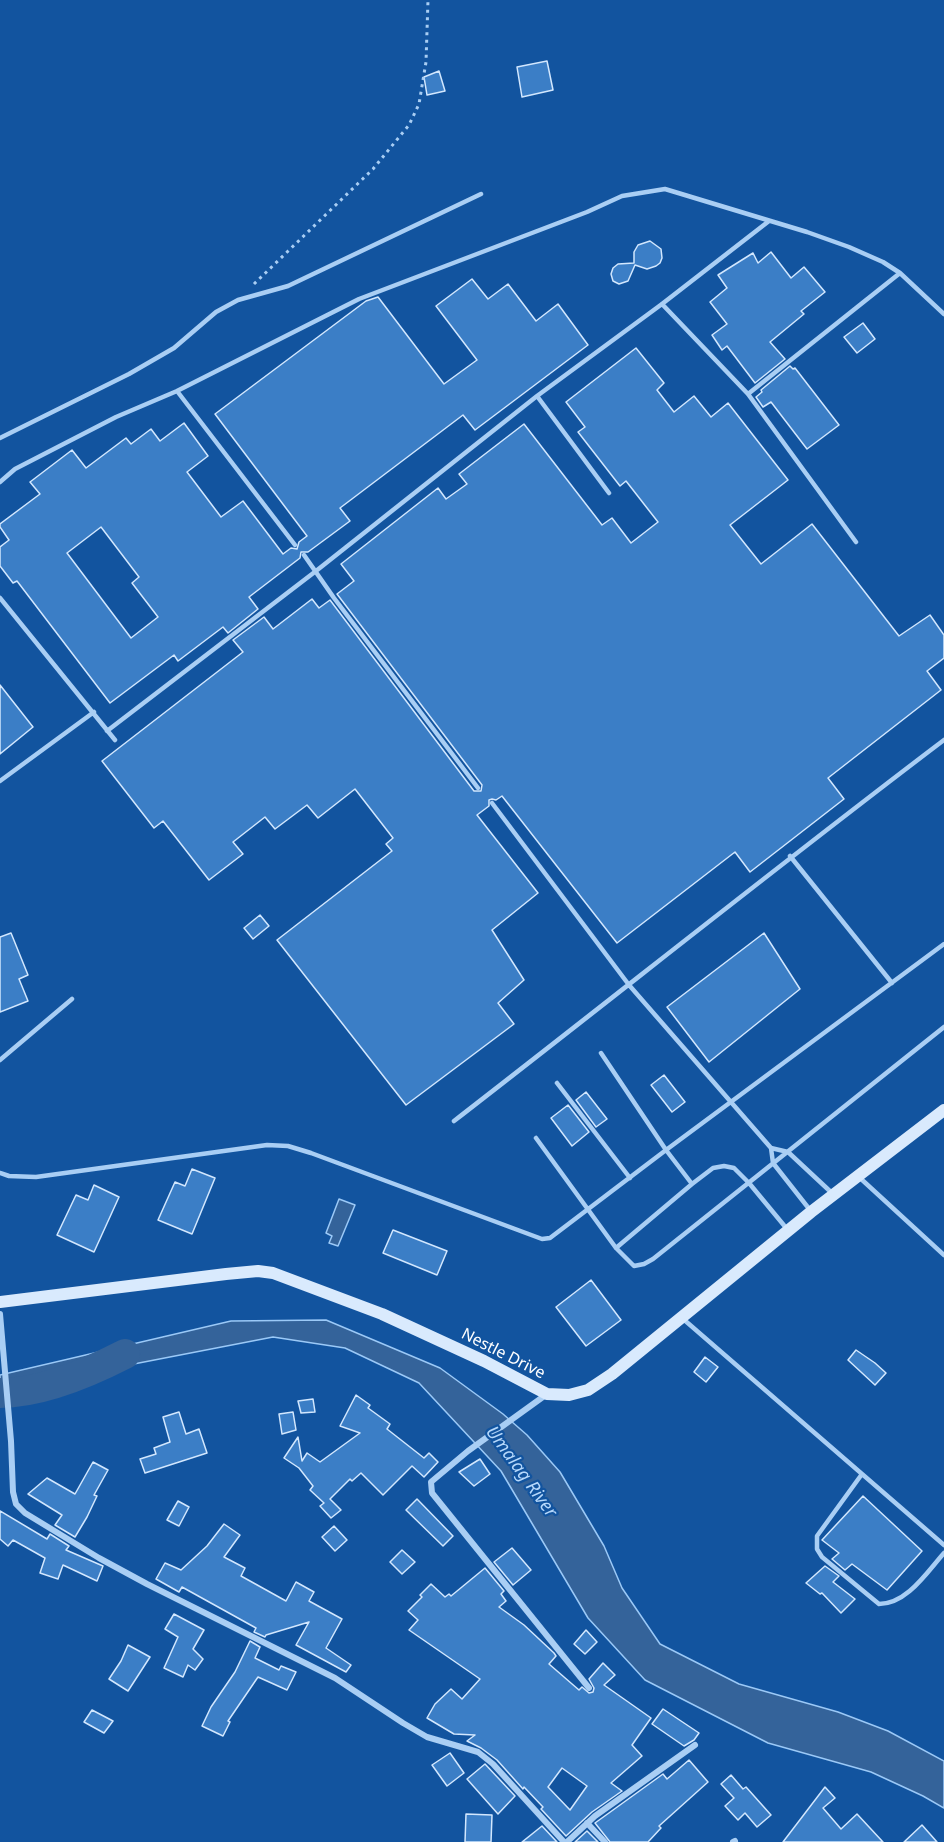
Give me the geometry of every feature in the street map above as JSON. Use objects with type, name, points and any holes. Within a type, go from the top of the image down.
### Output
[{"type":"street","name":"Nestle Drive","points":[[0,1302],[226,1274],[273,1273],[382,1314],[484,1361],[547,1394],[569,1395],[588,1390],[944,1110]]},
{"type":"street","points":[[0,1314],[13,1492],[16,1504],[25,1514],[147,1584],[335,1678],[427,1737],[478,1752],[493,1764],[565,1842],[587,1823],[695,1745]]},
{"type":"street","points":[[547,1394],[468,1451],[431,1482],[432,1493],[589,1688]]},
{"type":"street","points":[[587,1823],[605,1842]]},
{"type":"lane","points":[[0,482],[15,469],[116,417],[177,391],[359,299],[587,212],[622,196],[664,189],[849,247],[883,262],[900,273],[944,314]]},
{"type":"lane","points":[[0,438],[129,374],[174,348],[216,312],[238,300],[288,286],[481,194]]},
{"type":"lane","points":[[107,731],[316,571],[537,396],[662,304],[769,221]]},
{"type":"lane","points":[[748,394],[900,273]]},
{"type":"lane","points":[[662,304],[748,394],[856,542]]},
{"type":"lane","points":[[177,391],[295,545]]},
{"type":"lane","points":[[537,396],[609,492]]},
{"type":"lane","points":[[304,555],[478,788]]},
{"type":"lane","points":[[0,598],[2,607],[94,712],[115,740]]},
{"type":"lane","points":[[0,781],[94,712]]},
{"type":"lane","points":[[454,1121],[790,856],[944,741]]},
{"type":"lane","points":[[492,803],[629,985],[771,1148],[773,1163],[812,1212]]},
{"type":"lane","points":[[790,856],[892,983]]},
{"type":"lane","points":[[0,1173],[9,1176],[36,1177],[267,1145],[288,1146],[542,1239],[556,1236],[666,1150],[944,944]]},
{"type":"lane","points":[[0,1060],[72,999]]},
{"type":"lane","points":[[536,1138],[616,1248],[634,1266],[644,1264],[944,1027]]},
{"type":"lane","points":[[601,1053],[692,1185]]},
{"type":"lane","points":[[557,1083],[630,1178]]},
{"type":"lane","points":[[771,1148],[788,1152],[834,1195]]},
{"type":"lane","points":[[616,1248],[713,1168],[724,1166],[734,1168],[749,1183],[788,1231]]},
{"type":"lane","points":[[858,1177],[944,1255]]},
{"type":"lane","points":[[681,1318],[944,1545]]},
{"type":"lane","points":[[862,1474],[817,1536],[817,1549],[822,1557],[879,1604],[886,1604],[909,1591],[944,1553]]},
{"type":"path","points":[[238,300],[373,169],[409,125],[419,104],[426,62],[428,0]]},
{"type":"water","points":[[339,1199],[355,1205],[338,1246],[329,1243],[332,1236],[326,1233]]},
{"type":"water","points":[[326,1320],[440,1368],[503,1414],[527,1435],[560,1472],[604,1546],[622,1588],[660,1644],[739,1684],[838,1712],[888,1731],[944,1761],[944,1808],[871,1772],[768,1743],[645,1680],[588,1618],[501,1471],[419,1383],[345,1348],[273,1337],[46,1381],[0,1385],[0,1375],[231,1321]]},
{"type":"building","points":[[547,61],[553,90],[522,97],[517,67]]},
{"type":"building","points":[[439,71],[445,91],[427,95],[424,77]]},
{"type":"building","points":[[650,241],[661,249],[660,263],[647,269],[635,265],[628,281],[619,284],[613,281],[611,274],[613,268],[618,264],[634,263],[634,252],[638,245]]},
{"type":"building","points":[[771,252],[791,278],[804,267],[825,292],[801,311],[804,314],[770,342],[785,359],[755,383],[727,346],[722,350],[712,335],[727,324],[710,302],[727,288],[718,275],[753,253],[758,263]]},
{"type":"building","points":[[472,279],[488,299],[508,284],[536,321],[558,304],[588,345],[475,430],[463,415],[340,508],[350,521],[308,552],[301,552],[300,558],[249,597],[258,609],[228,633],[223,627],[178,661],[174,655],[110,703],[17,581],[13,583],[0,566],[0,547],[9,540],[0,524],[40,494],[30,482],[72,450],[86,468],[126,438],[131,444],[151,429],[160,441],[184,423],[208,456],[187,472],[221,517],[243,501],[283,554],[291,548],[297,549],[299,542],[307,536],[215,414],[366,301],[378,297],[444,384],[477,360],[436,306]],"holes":[[[101,527],[139,577],[132,583],[158,617],[131,638],[67,553]]]},
{"type":"building","points":[[863,323],[875,339],[857,353],[844,337]]},
{"type":"building","points":[[636,348],[664,383],[657,390],[674,412],[694,396],[711,417],[728,403],[788,480],[730,525],[761,564],[812,524],[899,636],[930,615],[944,635],[944,658],[927,671],[941,690],[828,778],[844,799],[750,872],[735,852],[617,943],[502,796],[496,800],[489,800],[489,806],[477,815],[538,893],[492,930],[524,980],[498,1003],[514,1024],[406,1105],[277,940],[392,851],[386,844],[393,838],[355,789],[318,818],[307,805],[275,829],[265,817],[233,842],[243,854],[209,880],[163,821],[154,828],[102,761],[243,652],[233,640],[264,617],[273,629],[312,599],[319,608],[330,600],[474,791],[481,791],[482,785],[337,594],[354,581],[341,564],[438,488],[446,499],[467,484],[459,474],[524,424],[602,525],[612,518],[631,543],[658,522],[626,481],[620,486],[578,432],[585,427],[566,402]]},
{"type":"building","points":[[790,366],[795,368],[839,425],[807,449],[771,402],[763,407],[756,397],[762,392],[761,390]]},
{"type":"building","points":[[0,685],[33,727],[0,754]]},
{"type":"building","points":[[260,915],[269,926],[253,939],[244,928]]},
{"type":"building","points":[[11,933],[28,975],[19,979],[28,1001],[0,1012],[0,937]]},
{"type":"building","points":[[764,933],[800,989],[709,1062],[667,1007]]},
{"type":"building","points":[[664,1075],[685,1102],[672,1112],[651,1085]]},
{"type":"building","points":[[586,1092],[607,1119],[596,1127],[576,1100]]},
{"type":"building","points":[[568,1105],[589,1132],[572,1146],[551,1118]]},
{"type":"building","points":[[192,1169],[215,1178],[192,1234],[158,1220],[175,1182],[185,1186]]},
{"type":"building","points":[[94,1185],[119,1197],[94,1252],[57,1235],[76,1195],[88,1200]]},
{"type":"building","points":[[393,1230],[447,1251],[437,1275],[383,1253]]},
{"type":"building","points":[[591,1280],[621,1320],[586,1346],[556,1307]]},
{"type":"building","points":[[856,1350],[886,1373],[875,1385],[848,1360]]},
{"type":"building","points":[[705,1357],[718,1367],[706,1382],[694,1372]]},
{"type":"building","points":[[356,1395],[370,1405],[368,1408],[390,1424],[387,1429],[424,1458],[429,1453],[438,1462],[424,1477],[412,1466],[383,1495],[361,1473],[352,1481],[350,1479],[330,1499],[341,1510],[331,1518],[320,1506],[324,1503],[310,1490],[313,1486],[299,1468],[284,1458],[298,1437],[302,1461],[307,1453],[320,1462],[360,1433],[340,1426]]},
{"type":"building","points":[[313,1399],[315,1412],[301,1413],[298,1401]]},
{"type":"building","points":[[179,1412],[186,1434],[199,1429],[207,1453],[145,1473],[140,1459],[156,1454],[154,1448],[170,1442],[163,1417]]},
{"type":"building","points":[[293,1412],[296,1430],[282,1434],[279,1414]]},
{"type":"building","points":[[480,1459],[490,1474],[474,1486],[459,1472]]},
{"type":"building","points":[[93,1462],[108,1470],[94,1495],[97,1496],[87,1517],[75,1537],[55,1525],[62,1515],[28,1494],[47,1478],[75,1494]]},
{"type":"building","points":[[863,1496],[922,1551],[887,1590],[852,1564],[845,1570],[832,1559],[839,1553],[822,1540]]},
{"type":"building","points":[[417,1499],[453,1536],[443,1546],[406,1510]]},
{"type":"building","points":[[178,1501],[189,1507],[179,1526],[167,1520]]},
{"type":"building","points":[[0,1511],[47,1539],[50,1534],[69,1546],[66,1550],[103,1566],[97,1581],[63,1565],[58,1579],[40,1573],[45,1558],[13,1540],[8,1546],[0,1539]]},
{"type":"building","points":[[224,1524],[240,1535],[224,1557],[245,1568],[241,1576],[286,1601],[296,1582],[314,1592],[309,1601],[342,1619],[326,1648],[351,1665],[346,1672],[296,1645],[309,1622],[265,1637],[254,1632],[256,1628],[182,1587],[179,1592],[156,1579],[165,1563],[181,1570],[207,1546]]},
{"type":"building","points":[[334,1526],[347,1540],[335,1551],[322,1537]]},
{"type":"building","points":[[512,1548],[531,1570],[513,1585],[494,1562]]},
{"type":"building","points":[[402,1550],[415,1562],[402,1574],[390,1562]]},
{"type":"building","points":[[825,1566],[839,1576],[833,1582],[855,1599],[841,1613],[822,1593],[820,1594],[806,1583]]},
{"type":"building","points":[[485,1568],[504,1591],[501,1594],[506,1601],[499,1607],[524,1625],[556,1656],[549,1664],[579,1690],[582,1687],[589,1693],[593,1692],[594,1688],[589,1679],[603,1663],[615,1675],[604,1685],[651,1718],[632,1745],[642,1756],[611,1783],[622,1791],[592,1812],[566,1836],[541,1809],[543,1807],[497,1760],[467,1741],[475,1735],[454,1734],[427,1718],[435,1704],[451,1689],[462,1699],[480,1679],[409,1630],[418,1620],[408,1611],[431,1584],[445,1597],[449,1594],[451,1596]],"holes":[[[562,1768],[587,1786],[570,1810],[548,1787]]]},
{"type":"building","points":[[174,1614],[204,1630],[193,1649],[203,1659],[195,1670],[188,1665],[183,1677],[164,1668],[178,1637],[165,1629]]},
{"type":"building","points":[[586,1630],[597,1642],[585,1654],[574,1644]]},
{"type":"building","points":[[250,1641],[260,1647],[255,1658],[279,1670],[281,1666],[296,1672],[287,1690],[258,1677],[228,1721],[230,1722],[223,1736],[202,1726],[211,1707],[235,1672]]},
{"type":"building","points":[[128,1645],[150,1657],[128,1691],[109,1679]]},
{"type":"building","points":[[663,1709],[699,1733],[694,1740],[684,1746],[652,1724]]},
{"type":"building","points":[[92,1710],[113,1721],[104,1733],[84,1722]]},
{"type":"building","points":[[450,1753],[464,1773],[447,1786],[432,1765]]},
{"type":"building","points":[[689,1760],[708,1782],[659,1826],[661,1828],[648,1842],[610,1842],[595,1823],[663,1774],[667,1779]]},
{"type":"building","points":[[485,1764],[515,1796],[498,1814],[467,1779]]},
{"type":"building","points":[[731,1775],[743,1789],[746,1787],[771,1815],[757,1827],[745,1813],[738,1820],[725,1806],[734,1798],[721,1784]]},
{"type":"building","points":[[825,1787],[835,1798],[823,1808],[841,1829],[857,1814],[883,1842],[783,1842]]},
{"type":"building","points":[[466,1814],[492,1815],[491,1842],[465,1842]]},
{"type":"building","points":[[922,1825],[937,1842],[904,1842]]},
{"type":"building","points":[[542,1826],[557,1842],[522,1842]]},
{"type":"building","points":[[587,1831],[598,1842],[575,1842]]},
{"type":"waterway","name":"Umalag River","points":[[0,1393],[48,1386],[125,1354]]}]
